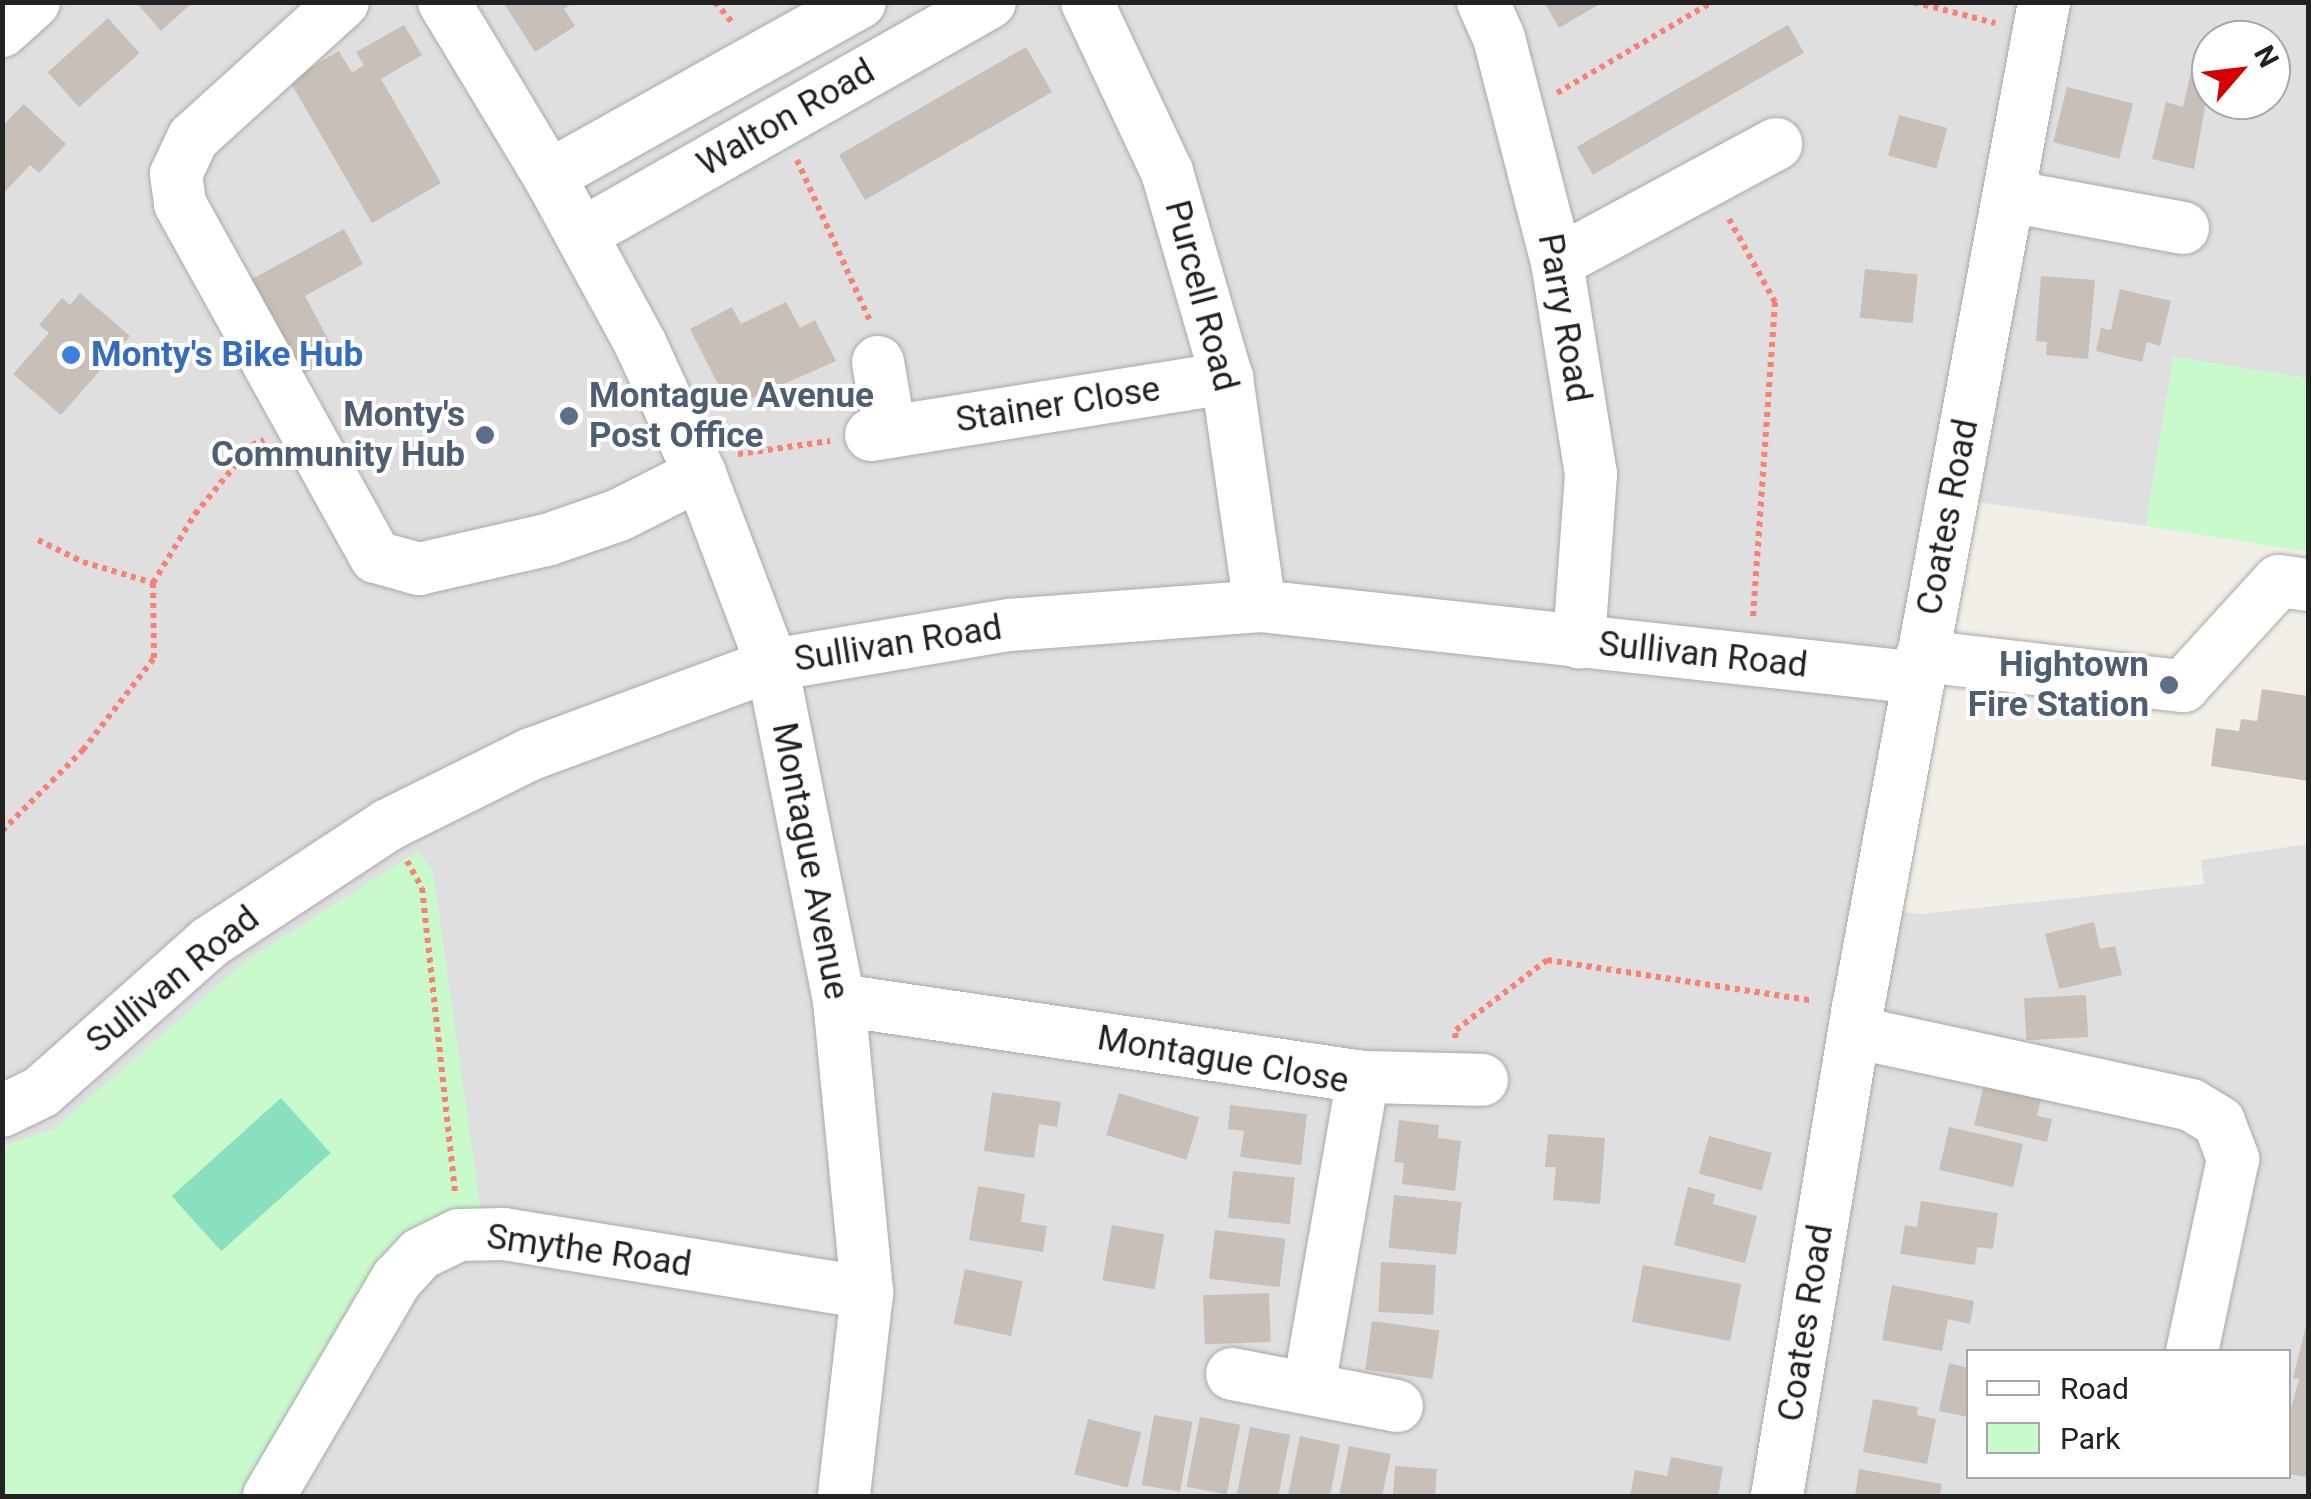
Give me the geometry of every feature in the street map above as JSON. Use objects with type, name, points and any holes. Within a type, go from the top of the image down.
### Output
[{"type":"street","points":[[2,31],[34,2]]},
{"type":"street","points":[[343,2],[193,138],[176,174],[180,204],[376,558],[420,570],[547,540],[619,516],[697,467]]},
{"type":"street","name":"Montague Avenue","points":[[444,2],[582,234],[697,467],[772,665],[839,1000],[867,1293],[844,1496]]},
{"type":"street","name":"Walton Road","points":[[550,176],[860,2]]},
{"type":"street","name":"Walton Road","points":[[582,234],[990,2]]},
{"type":"street","name":"Purcell Road","points":[[1087,2],[1167,172],[1226,378],[1260,606]]},
{"type":"street","name":"Parry Road","points":[[1483,2],[1518,108],[1557,262],[1590,474],[1579,643]]},
{"type":"street","name":"Coates Road","points":[[1777,1496],[1856,1020],[2041,18]]},
{"type":"street","points":[[1557,262],[1776,144]]},
{"type":"street","points":[[2008,196],[2183,228]]},
{"type":"street","points":[[878,362],[880,433]]},
{"type":"street","name":"Stainer Close","points":[[880,433],[1226,378]]},
{"type":"street","name":"Sullivan Road","points":[[2,1111],[41,1092],[210,942],[388,825],[530,754],[772,665],[1009,625],[1260,606],[1746,660],[1920,667],[2183,686],[2279,582],[2308,585]]},
{"type":"street","name":"Montague Close","points":[[839,1000],[1364,1076],[1309,1387]]},
{"type":"street","points":[[1856,1020],[2191,1106],[2218,1122],[2233,1159],[2193,1349]]},
{"type":"street","points":[[1364,1076],[1466,1080]]},
{"type":"street","name":"Smythe Road","points":[[270,1496],[396,1279],[420,1254],[459,1236],[504,1234],[867,1293]]},
{"type":"street","points":[[1232,1374],[1397,1406]]},
{"type":"path","points":[[1518,108],[1544,101],[1712,2]]},
{"type":"path","points":[[1914,2],[2041,18]]},
{"type":"path","points":[[778,122],[874,332],[878,362]]},
{"type":"path","points":[[1708,182],[1775,302],[1756,596],[1746,660]]},
{"type":"path","points":[[2,831],[83,750],[154,658],[154,583],[195,514],[252,446],[300,423]]},
{"type":"path","points":[[697,467],[880,433]]},
{"type":"path","points":[[38,540],[83,562],[154,583]]},
{"type":"path","points":[[388,825],[422,888],[459,1236]]},
{"type":"path","points":[[1466,1080],[1456,1030],[1547,960],[1856,1020]]},
{"type":"shaded area","points":[[3,3],[2308,3],[2308,378],[2173,357],[2146,526],[1928,495],[1857,907],[1920,914],[2204,884],[2201,860],[2308,844],[2308,1496],[3,1496]]},
{"type":"green space","points":[[2173,357],[2308,378],[2308,552],[2146,526]]},
{"type":"green space","points":[[418,851],[433,871],[482,1218],[245,1496],[3,1496],[2,1146],[54,1129],[247,960]]},
{"type":"green space","points":[[281,1098],[331,1153],[221,1251],[172,1196]]},
{"type":"building","points":[[136,2],[193,2],[161,31]]},
{"type":"building","points":[[503,2],[574,2],[564,9],[575,26],[535,52]]},
{"type":"building","points":[[1544,2],[1603,2],[1559,28]]},
{"type":"building","points":[[108,18],[139,53],[79,107],[48,72]]},
{"type":"building","points":[[404,25],[422,55],[381,79],[441,183],[372,223],[289,80],[339,51],[352,73],[364,65],[356,52]]},
{"type":"building","points":[[1788,25],[1804,53],[1593,175],[1577,147]]},
{"type":"building","points":[[1026,47],[1052,92],[865,200],[839,155]]},
{"type":"building","points":[[2191,72],[2191,120],[2203,120],[2194,169],[2152,159],[2166,102],[2183,107]]},
{"type":"building","points":[[2067,87],[2133,103],[2119,159],[2053,142]]},
{"type":"building","points":[[24,104],[66,144],[39,173],[30,165],[2,195],[2,126]]},
{"type":"building","points":[[1899,115],[1947,128],[1936,169],[1888,156]]},
{"type":"building","points":[[344,229],[363,264],[305,296],[337,356],[285,384],[234,289]]},
{"type":"building","points":[[1865,269],[1918,275],[1913,323],[1860,318]]},
{"type":"building","points":[[2041,276],[2095,280],[2088,359],[2046,355],[2047,342],[2036,341]]},
{"type":"building","points":[[2120,289],[2171,301],[2160,346],[2147,342],[2142,362],[2096,351],[2101,328],[2111,330]]},
{"type":"building","name":"Monty's Bike Hub","points":[[80,293],[130,336],[61,415],[13,374],[49,333],[39,325],[62,298],[70,305]]},
{"type":"building","points":[[786,302],[800,328],[815,320],[836,361],[730,408],[690,329],[732,307],[741,324]]},
{"type":"building","points":[[2262,689],[2308,696],[2308,781],[2211,766],[2216,728],[2239,731],[2241,719],[2257,721]]},
{"type":"building","points":[[2094,922],[2100,949],[2115,946],[2122,975],[2059,989],[2045,934]]},
{"type":"building","points":[[2086,995],[2088,1037],[2026,1040],[2024,998]]},
{"type":"building","points":[[1984,1085],[2041,1099],[2037,1116],[2052,1119],[2047,1142],[1974,1125]]},
{"type":"building","points":[[992,1092],[1061,1102],[1057,1127],[1039,1124],[1034,1158],[984,1151]]},
{"type":"building","points":[[1119,1093],[1199,1118],[1186,1160],[1106,1135]]},
{"type":"building","points":[[1230,1105],[1307,1114],[1301,1165],[1240,1157],[1244,1131],[1228,1129]]},
{"type":"building","points":[[1399,1120],[1439,1125],[1438,1138],[1461,1141],[1455,1191],[1402,1184],[1404,1163],[1394,1162]]},
{"type":"building","points":[[1949,1127],[2023,1144],[2013,1187],[1939,1170]]},
{"type":"building","points":[[1548,1134],[1605,1138],[1600,1204],[1553,1200],[1556,1167],[1545,1167]]},
{"type":"building","points":[[1709,1136],[1772,1153],[1762,1190],[1699,1174]]},
{"type":"building","points":[[1233,1171],[1295,1177],[1290,1224],[1228,1218]]},
{"type":"building","points":[[978,1186],[1025,1194],[1021,1222],[1047,1226],[1043,1252],[969,1240]]},
{"type":"building","points":[[1688,1187],[1715,1194],[1713,1204],[1757,1216],[1745,1263],[1674,1245]]},
{"type":"building","points":[[1394,1195],[1462,1202],[1456,1255],[1388,1248]]},
{"type":"building","points":[[1921,1201],[1998,1213],[1993,1249],[1977,1247],[1975,1265],[1900,1254],[1905,1225],[1917,1227]]},
{"type":"building","points":[[1112,1225],[1164,1234],[1154,1289],[1102,1280]]},
{"type":"building","points":[[1215,1230],[1285,1239],[1279,1287],[1209,1279]]},
{"type":"building","points":[[1381,1262],[1436,1265],[1433,1315],[1378,1312]]},
{"type":"building","points":[[1643,1265],[1741,1284],[1730,1341],[1632,1322]]},
{"type":"building","points":[[965,1269],[1023,1281],[1011,1336],[953,1324]]},
{"type":"building","points":[[1892,1285],[1974,1301],[1970,1324],[1948,1319],[1942,1351],[1882,1340]]},
{"type":"building","points":[[1269,1293],[1271,1342],[1205,1344],[1203,1295]]},
{"type":"building","points":[[2308,1318],[2308,1477],[2291,1474],[2291,1409],[2299,1379],[2293,1378]]},
{"type":"building","points":[[1372,1321],[1439,1330],[1433,1379],[1365,1370]]},
{"type":"building","points":[[1949,1363],[1966,1367],[1966,1417],[1939,1411]]},
{"type":"building","points":[[1873,1399],[1918,1407],[1917,1415],[1936,1419],[1927,1464],[1863,1452]]},
{"type":"building","points":[[1154,1415],[1192,1422],[1180,1492],[1142,1485]]},
{"type":"building","points":[[1200,1417],[1240,1425],[1227,1495],[1186,1487]]},
{"type":"building","points":[[1088,1419],[1141,1432],[1128,1488],[1074,1474]]},
{"type":"building","points":[[1250,1427],[1290,1435],[1278,1496],[1237,1496]]},
{"type":"building","points":[[1300,1436],[1340,1445],[1330,1496],[1288,1496]]},
{"type":"building","points":[[1349,1446],[1391,1454],[1382,1496],[1339,1496]]},
{"type":"building","points":[[1671,1457],[1723,1467],[1718,1496],[1630,1496],[1635,1470],[1667,1476]]},
{"type":"building","points":[[1395,1466],[1437,1469],[1435,1496],[1393,1496]]},
{"type":"building","points":[[1859,1469],[1942,1484],[1940,1496],[1855,1496]]},
{"type":"place","name":"Monty's Bike Hub","points":[[71,355]]},
{"type":"place","name":"Montague Avenue Post Office","points":[[569,416]]},
{"type":"place","name":"Monty's Community Hub","points":[[485,435]]},
{"type":"place","name":"Hightown Fire Station","points":[[2169,685]]}]
